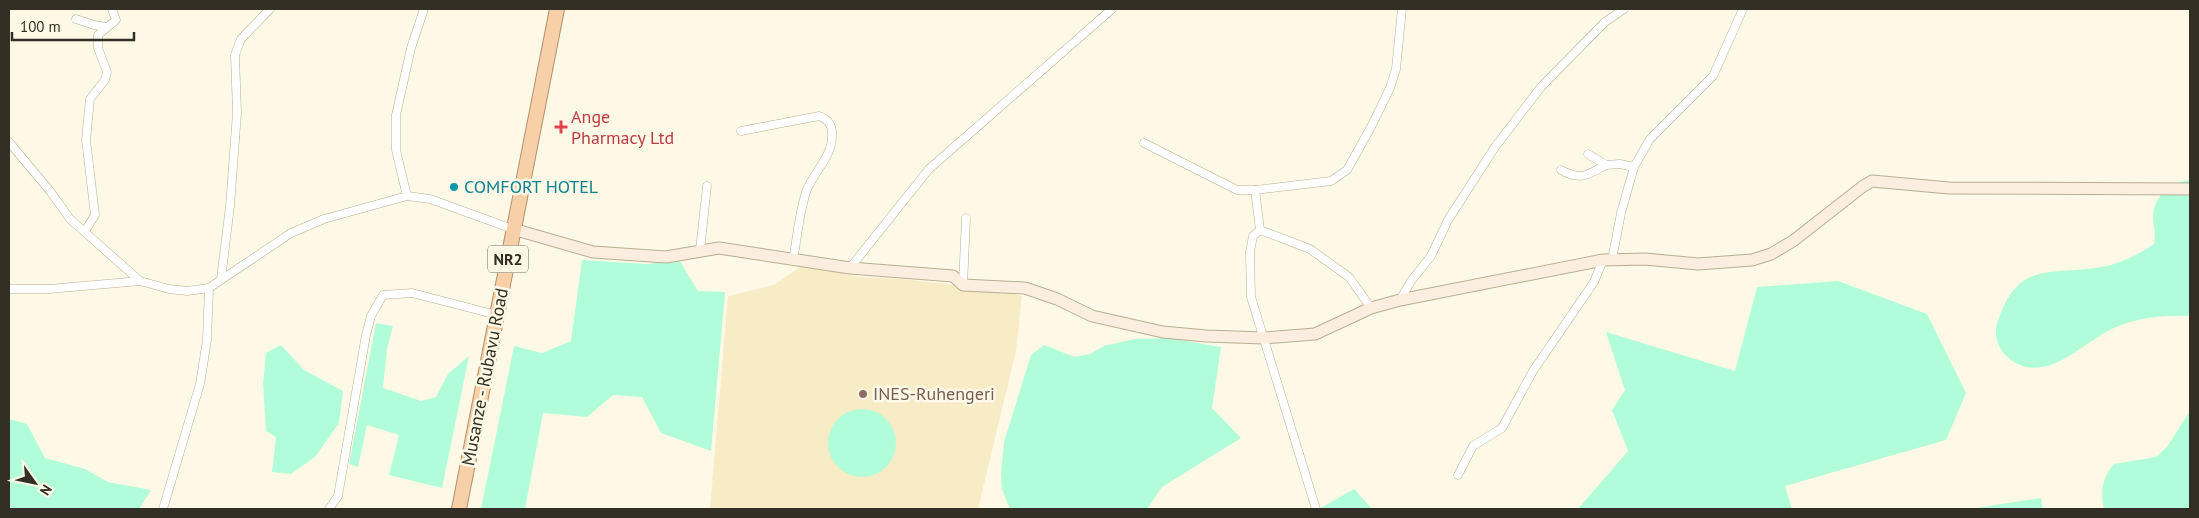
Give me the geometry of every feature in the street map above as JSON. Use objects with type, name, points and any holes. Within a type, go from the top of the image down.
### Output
[{"type":"highway","name":"Musanze - Rubavu Road","points":[[459,509],[557,9]]},
{"type":"main road","points":[[513,229],[593,252],[666,257],[719,248],[794,261],[850,268],[953,276],[963,285],[1025,288],[1057,299],[1092,316],[1163,332],[1265,338],[1315,334],[1371,308],[1400,300],[1607,260],[1645,259],[1698,264],[1752,260],[1771,254],[1793,241],[1872,181],[1949,188],[2190,190]]},
{"type":"street","points":[[85,231],[95,215],[86,140],[90,98],[105,80],[107,72],[98,48],[98,35],[116,20],[112,9]]},
{"type":"street","points":[[221,279],[230,206],[237,113],[235,55],[241,39],[270,9]]},
{"type":"street","points":[[407,196],[396,150],[396,115],[411,48],[422,22],[424,9]]},
{"type":"street","points":[[850,268],[928,169],[1112,9]]},
{"type":"street","points":[[1144,144],[1237,190],[1255,190],[1331,181],[1347,170],[1390,88],[1396,68],[1402,9]]},
{"type":"street","points":[[1400,300],[1411,281],[1431,256],[1448,220],[1495,147],[1541,87],[1605,22],[1624,9]]},
{"type":"street","points":[[1458,474],[1473,446],[1502,428],[1533,371],[1594,282],[1607,260],[1634,167],[1650,138],[1717,70],[1743,9]]},
{"type":"street","points":[[76,19],[106,27]]},
{"type":"street","points":[[741,130],[819,116],[829,122],[832,137],[830,148],[810,182],[806,194],[794,261]]},
{"type":"street","points":[[9,142],[70,218],[140,281]]},
{"type":"street","points":[[1588,154],[1606,165]]},
{"type":"street","points":[[1561,170],[1573,176],[1581,177],[1606,165],[1620,164],[1634,167]]},
{"type":"street","points":[[700,250],[706,186]]},
{"type":"street","points":[[1255,190],[1260,230]]},
{"type":"street","points":[[9,289],[49,289],[140,281],[168,289],[187,291],[209,288],[291,233],[305,226],[407,196],[430,198],[513,229]]},
{"type":"street","points":[[963,285],[966,218]]},
{"type":"street","points":[[1260,230],[1310,249],[1349,277],[1371,308]]},
{"type":"street","points":[[1260,230],[1253,236],[1250,252],[1252,297],[1316,509]]},
{"type":"street","points":[[174,509],[164,508],[200,384],[206,340],[209,288]]},
{"type":"street","points":[[329,509],[338,496],[366,335],[371,316],[383,295],[412,293],[497,315]]},
{"type":"shaded area","name":"INES-Ruhengeri","points":[[803,265],[858,277],[901,279],[999,290],[1022,296],[1016,351],[978,509],[710,509],[728,296],[774,285]]},
{"type":"green space","points":[[2190,180],[2190,316],[2153,317],[2116,327],[2065,358],[2039,368],[2025,367],[2007,357],[1998,344],[1996,329],[2005,303],[2015,289],[2025,280],[2038,274],[2109,266],[2148,248],[2154,244],[2153,216],[2157,201],[2170,186]]},
{"type":"green space","points":[[582,260],[647,264],[679,260],[698,291],[725,292],[711,451],[661,433],[642,397],[613,395],[587,417],[543,413],[525,509],[481,509],[514,346],[542,353],[571,341]]},
{"type":"green space","points":[[1838,281],[1927,314],[1966,393],[1946,440],[1785,486],[1792,509],[1578,509],[1628,451],[1612,410],[1625,390],[1606,332],[1735,371],[1757,287]]},
{"type":"green space","points":[[376,323],[393,326],[387,349],[383,388],[421,401],[436,397],[448,374],[469,356],[442,488],[389,475],[399,435],[367,425],[358,467],[349,464]]},
{"type":"green space","points":[[1168,338],[1221,347],[1212,408],[1241,438],[1162,487],[1147,509],[1010,509],[1002,489],[1001,473],[1004,442],[1031,355],[1044,345],[1075,357],[1090,354],[1104,346],[1134,339]]},
{"type":"green space","points":[[281,345],[304,370],[343,391],[339,423],[315,457],[291,474],[272,472],[276,437],[266,431],[263,383],[266,353]]},
{"type":"green space","points":[[862,409],[875,411],[886,419],[894,430],[896,443],[894,456],[886,467],[875,475],[862,477],[849,475],[838,467],[830,456],[828,443],[830,430],[838,419],[849,411]]},
{"type":"green space","points":[[2190,411],[2190,509],[2104,509],[2103,485],[2107,474],[2114,464],[2156,457],[2167,447]]},
{"type":"green space","points":[[9,419],[27,424],[45,458],[85,469],[108,482],[151,490],[139,509],[9,509]]},
{"type":"green space","points":[[1354,489],[1372,509],[1319,509]]},
{"type":"green space","points":[[2041,498],[2043,509],[1970,509]]},
{"type":"place","name":"Ange Pharmacy Ltd","points":[[561,127]]},
{"type":"place","name":"COMFORT HOTEL","points":[[454,187]]},
{"type":"place","name":"INES-Ruhengeri","points":[[863,394]]}]
